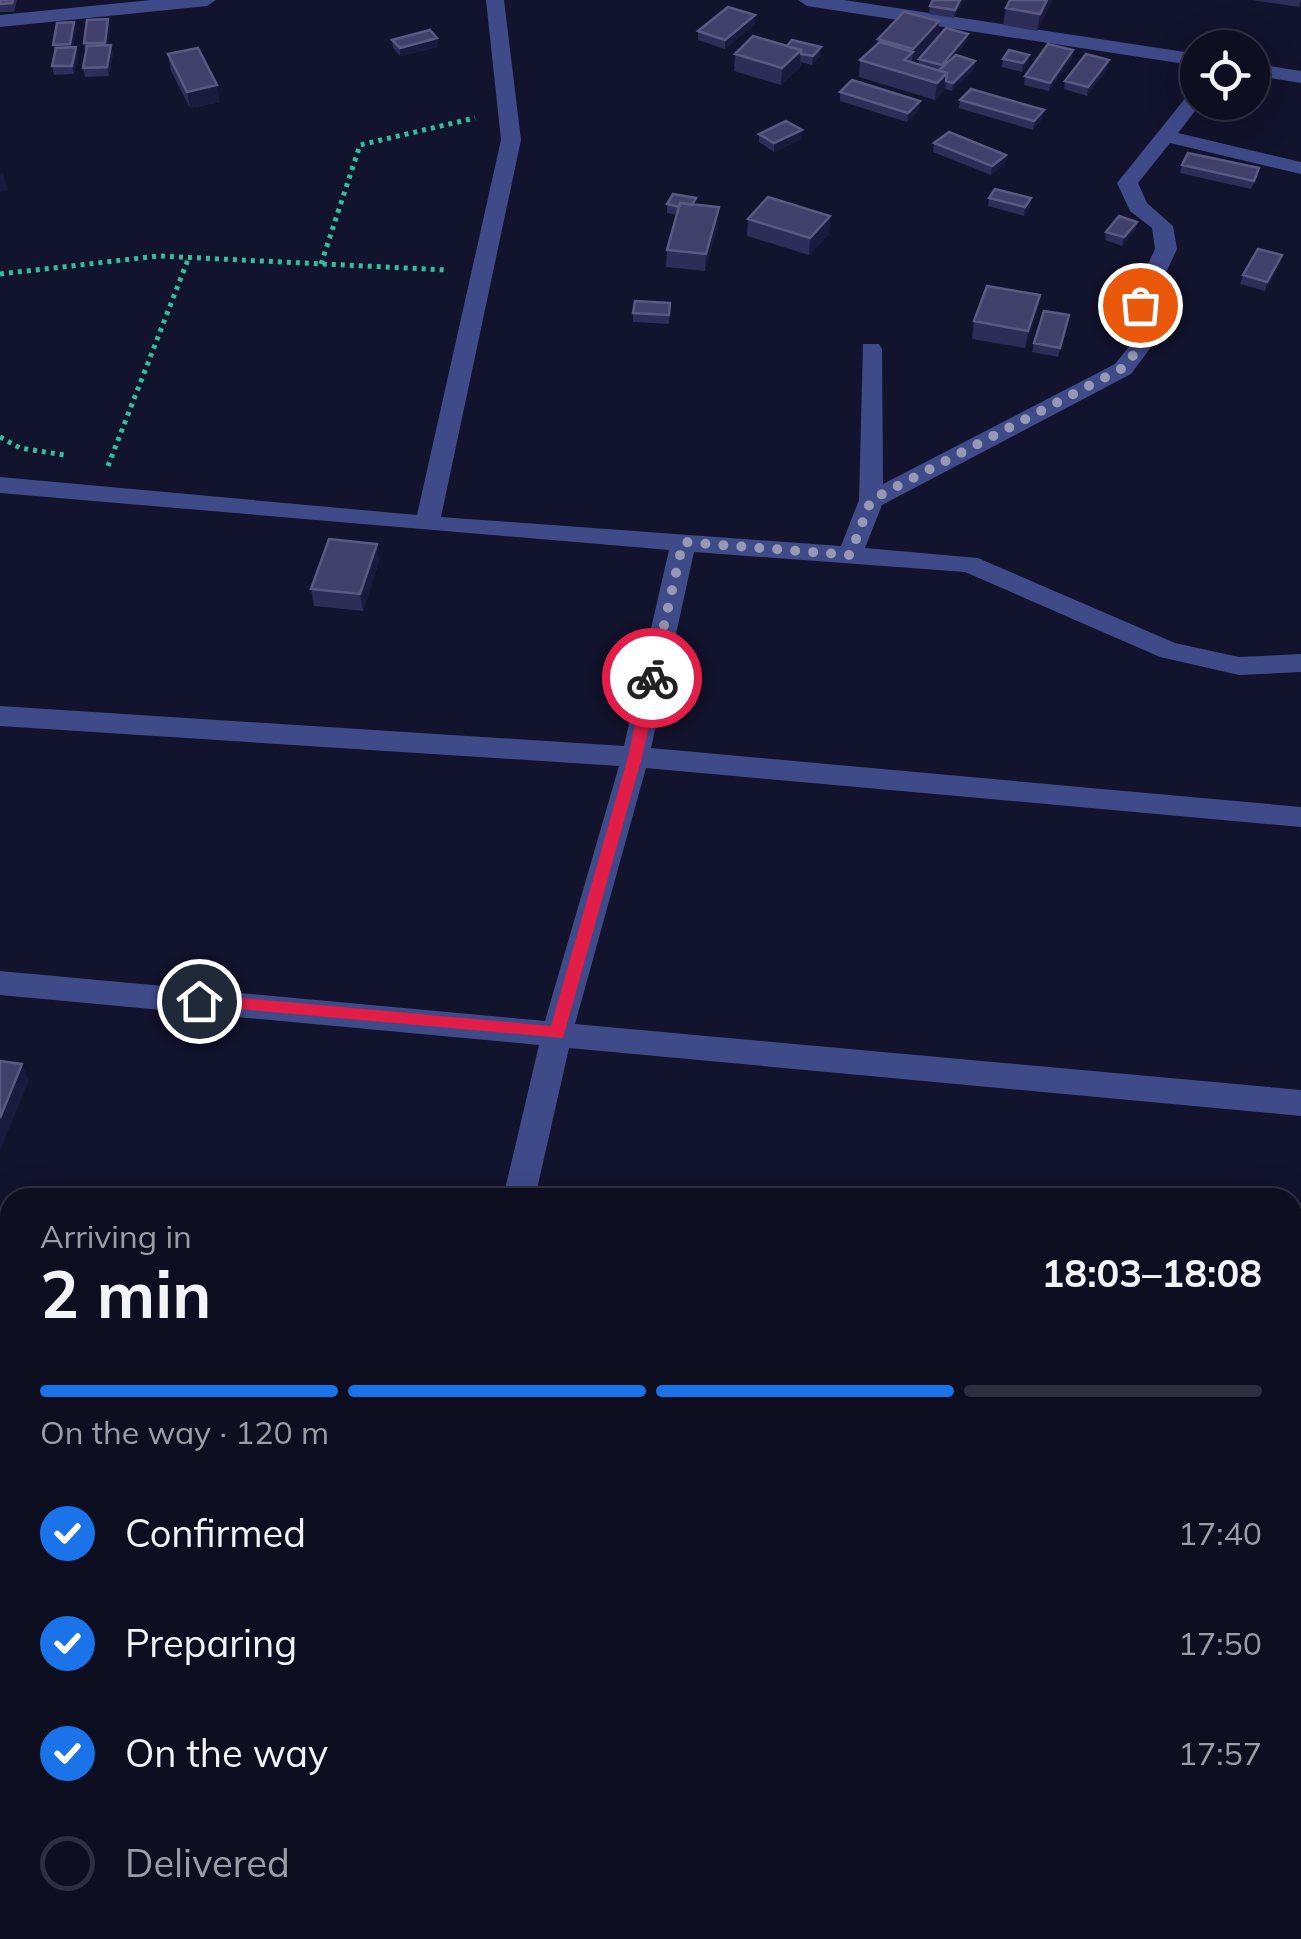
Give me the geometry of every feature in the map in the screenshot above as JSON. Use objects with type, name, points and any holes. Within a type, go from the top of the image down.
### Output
[{"type":"street","points":[[0,21],[207,0]]},
{"type":"street","points":[[426,524],[486,272],[511,140],[495,0]]},
{"type":"street","points":[[807,0],[881,5],[1180,57]]},
{"type":"street","points":[[1270,72],[1301,78]]},
{"type":"street","points":[[871,500],[1123,368],[1143,343],[1140,305],[1166,249],[1162,226],[1138,206],[1126,183],[1180,118]]},
{"type":"street","points":[[1165,136],[1301,168]]},
{"type":"street","points":[[850,555],[871,500],[871,349]]},
{"type":"street","points":[[0,485],[99,491],[426,524],[970,564],[1169,650],[1239,666],[1301,663]]},
{"type":"street","points":[[521,1188],[557,1033],[635,757],[683,542]]},
{"type":"street","points":[[0,716],[635,757],[1301,817]]},
{"type":"street","points":[[0,983],[1301,1103]]},
{"type":"path","points":[[321,264],[360,145],[472,120],[506,104]]},
{"type":"path","points":[[0,274],[158,256],[486,272]]},
{"type":"path","points":[[99,491],[189,258]]},
{"type":"path","points":[[0,437],[20,448],[74,456]]},
{"type":"path","points":[[92,460],[110,462]]},
{"type":"building","points":[[933,0],[960,0],[955,10],[930,6]]},
{"type":"building","points":[[1010,0],[1047,0],[1040,14],[1006,8]]},
{"type":"building","points":[[728,7],[755,15],[725,40],[698,31]]},
{"type":"building","points":[[904,12],[939,21],[913,49],[878,39]]},
{"type":"building","points":[[108,19],[105,43],[84,43],[87,20]]},
{"type":"building","points":[[74,22],[70,44],[53,45],[57,23]]},
{"type":"building","points":[[946,28],[968,34],[942,65],[919,59]]},
{"type":"building","points":[[430,30],[437,38],[400,48],[392,40]]},
{"type":"building","points":[[753,36],[801,50],[782,68],[735,54]]},
{"type":"building","points":[[792,40],[821,47],[813,56],[801,54],[801,50],[787,46]]},
{"type":"building","points":[[880,42],[913,52],[904,60],[947,73],[937,83],[860,60]]},
{"type":"building","points":[[1048,44],[1073,50],[1050,83],[1025,76]]},
{"type":"building","points":[[111,45],[107,67],[83,68],[87,46]]},
{"type":"building","points":[[76,47],[72,66],[52,66],[56,48]]},
{"type":"building","points":[[198,48],[217,85],[187,92],[168,54]]},
{"type":"building","points":[[1009,50],[1029,55],[1023,63],[1003,59]]},
{"type":"building","points":[[1086,54],[1109,60],[1088,87],[1065,81]]},
{"type":"building","points":[[956,55],[975,61],[953,83],[946,81],[947,73],[939,70]]},
{"type":"building","points":[[852,80],[920,101],[908,113],[840,92]]},
{"type":"building","points":[[971,89],[1044,110],[1034,121],[960,100]]},
{"type":"building","points":[[786,121],[802,130],[774,143],[759,134]]},
{"type":"building","points":[[949,132],[1006,155],[992,166],[934,143]]},
{"type":"building","points":[[1188,153],[1259,168],[1254,181],[1182,165]]},
{"type":"building","points":[[995,189],[1031,198],[1025,207],[989,198]]},
{"type":"building","points":[[673,194],[696,198],[692,205],[680,203],[679,207],[667,204]]},
{"type":"building","points":[[768,197],[830,216],[810,238],[748,219]]},
{"type":"building","points":[[680,203],[719,207],[706,254],[667,250]]},
{"type":"building","points":[[1119,216],[1137,222],[1124,237],[1106,232]]},
{"type":"building","points":[[1258,249],[1282,255],[1267,282],[1243,275]]},
{"type":"building","points":[[987,286],[1040,295],[1028,331],[974,321]]},
{"type":"building","points":[[635,301],[670,303],[669,315],[633,313]]},
{"type":"building","points":[[1044,311],[1069,315],[1060,348],[1034,343]]},
{"type":"building","points":[[329,539],[377,544],[360,594],[311,589]]},
{"type":"building","points":[[0,1061],[22,1064],[0,1118]]},
{"type":"way so far","points":[[652,678],[683,542],[850,555],[871,500],[1123,368],[1143,343],[1140,305]]},
{"type":"route","points":[[199,1001],[557,1033],[635,757],[652,678]]}]
